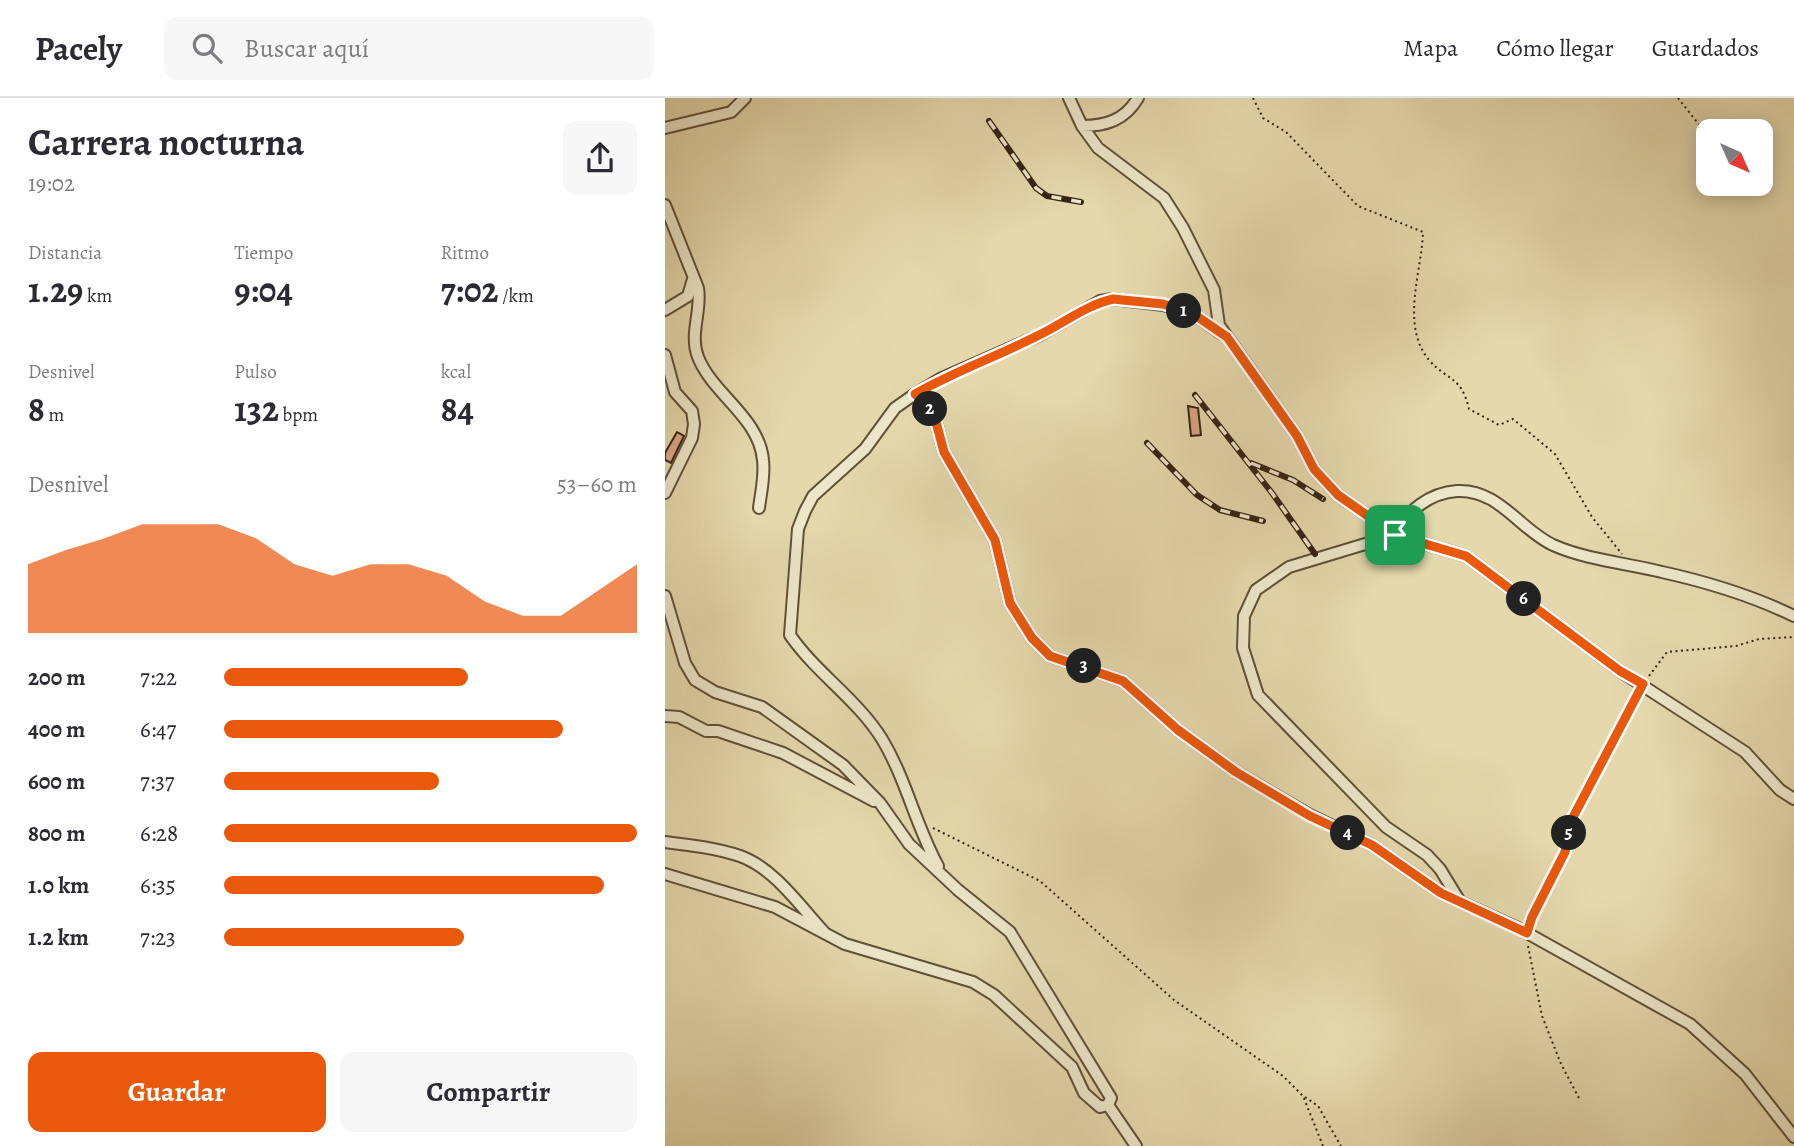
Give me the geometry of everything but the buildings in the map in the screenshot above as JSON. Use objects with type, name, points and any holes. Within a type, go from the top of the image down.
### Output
[{"type":"street","points":[[665,128],[730,112],[745,98]]},
{"type":"street","points":[[1069,98],[1082,126],[1098,148],[1164,198],[1183,228],[1214,290],[1219,325],[1297,436],[1314,469],[1338,495],[1395,535],[1466,556],[1620,671],[1745,752],[1780,790],[1794,799]]},
{"type":"street","points":[[1082,126],[1097,126],[1117,119],[1125,115],[1138,98]]},
{"type":"street","points":[[665,205],[701,302],[694,341],[697,355],[705,372],[751,427],[760,444],[764,474],[759,508]]},
{"type":"street","points":[[665,310],[688,296],[693,286],[692,276]]},
{"type":"street","points":[[944,878],[929,850],[900,775],[881,739],[853,700],[790,635],[799,529],[805,511],[813,496],[865,449],[895,408],[940,379],[1040,335],[1100,301],[1113,299],[1163,304],[1192,313],[1227,337]]},
{"type":"street","points":[[665,355],[675,391],[692,411],[694,424],[692,438],[665,493]]},
{"type":"street","points":[[915,394],[928,405],[944,452],[995,540],[1010,603],[1032,638],[1050,656],[1123,681],[1178,730],[1236,772],[1310,816],[1372,845],[1441,893],[1527,933],[1690,1024],[1745,1074],[1794,1137]]},
{"type":"street","points":[[1459,900],[1440,869],[1427,855],[1386,827],[1258,695],[1243,648],[1244,616],[1256,590],[1289,567],[1395,535],[1403,520],[1431,497],[1458,491],[1490,498],[1502,505],[1529,531],[1574,553],[1720,588],[1794,616]]},
{"type":"street","points":[[665,596],[685,663],[695,680],[715,692],[762,707],[843,765],[880,803],[901,834],[944,878],[1010,932],[1107,1089],[1111,1098],[1108,1105]]},
{"type":"street","points":[[665,716],[679,717],[706,732],[718,732],[783,753],[880,803]]},
{"type":"street","points":[[665,842],[699,846],[742,857],[770,874],[831,939]]},
{"type":"street","points":[[665,874],[775,908],[831,939],[973,982],[994,995],[1072,1067],[1091,1101],[1100,1107],[1108,1105]]},
{"type":"street","points":[[1108,1105],[1136,1146]]},
{"type":"path","points":[[1252,98],[1263,118],[1286,132],[1358,206],[1423,232],[1423,256],[1414,283],[1414,303],[1418,338],[1429,360],[1464,390],[1469,409],[1499,425],[1513,419],[1555,454],[1592,516],[1632,565]]},
{"type":"path","points":[[1678,98],[1696,121]]},
{"type":"path","points":[[1580,1100],[1561,1064],[1542,1016],[1527,933],[1532,917],[1565,852],[1571,821],[1643,684],[1667,652],[1736,646],[1759,639],[1794,637]]},
{"type":"path","points":[[918,819],[1041,881],[1174,1000],[1283,1076],[1303,1096],[1318,1106],[1341,1146]]},
{"type":"path","points":[[1303,1096],[1323,1146]]},
{"type":"railway","points":[[989,121],[1036,188],[1047,196],[1081,202]]},
{"type":"railway","points":[[1195,395],[1272,493],[1315,554]]},
{"type":"railway","points":[[1147,443],[1197,495],[1220,510],[1263,521]]},
{"type":"railway","points":[[1251,463],[1293,480],[1323,499]]},
{"type":"route","points":[[1113,299],[1163,304],[1192,313],[1227,337],[1297,436],[1314,469],[1338,495],[1395,535],[1466,556],[1620,671],[1643,684],[1591,788],[1571,821],[1565,852],[1532,917],[1527,933],[1441,893],[1372,845],[1310,816],[1236,772],[1178,730],[1123,681],[1050,656],[1032,638],[1010,603],[995,540],[944,452],[928,405],[915,394],[940,379],[1040,335],[1100,301],[1113,299]]}]
